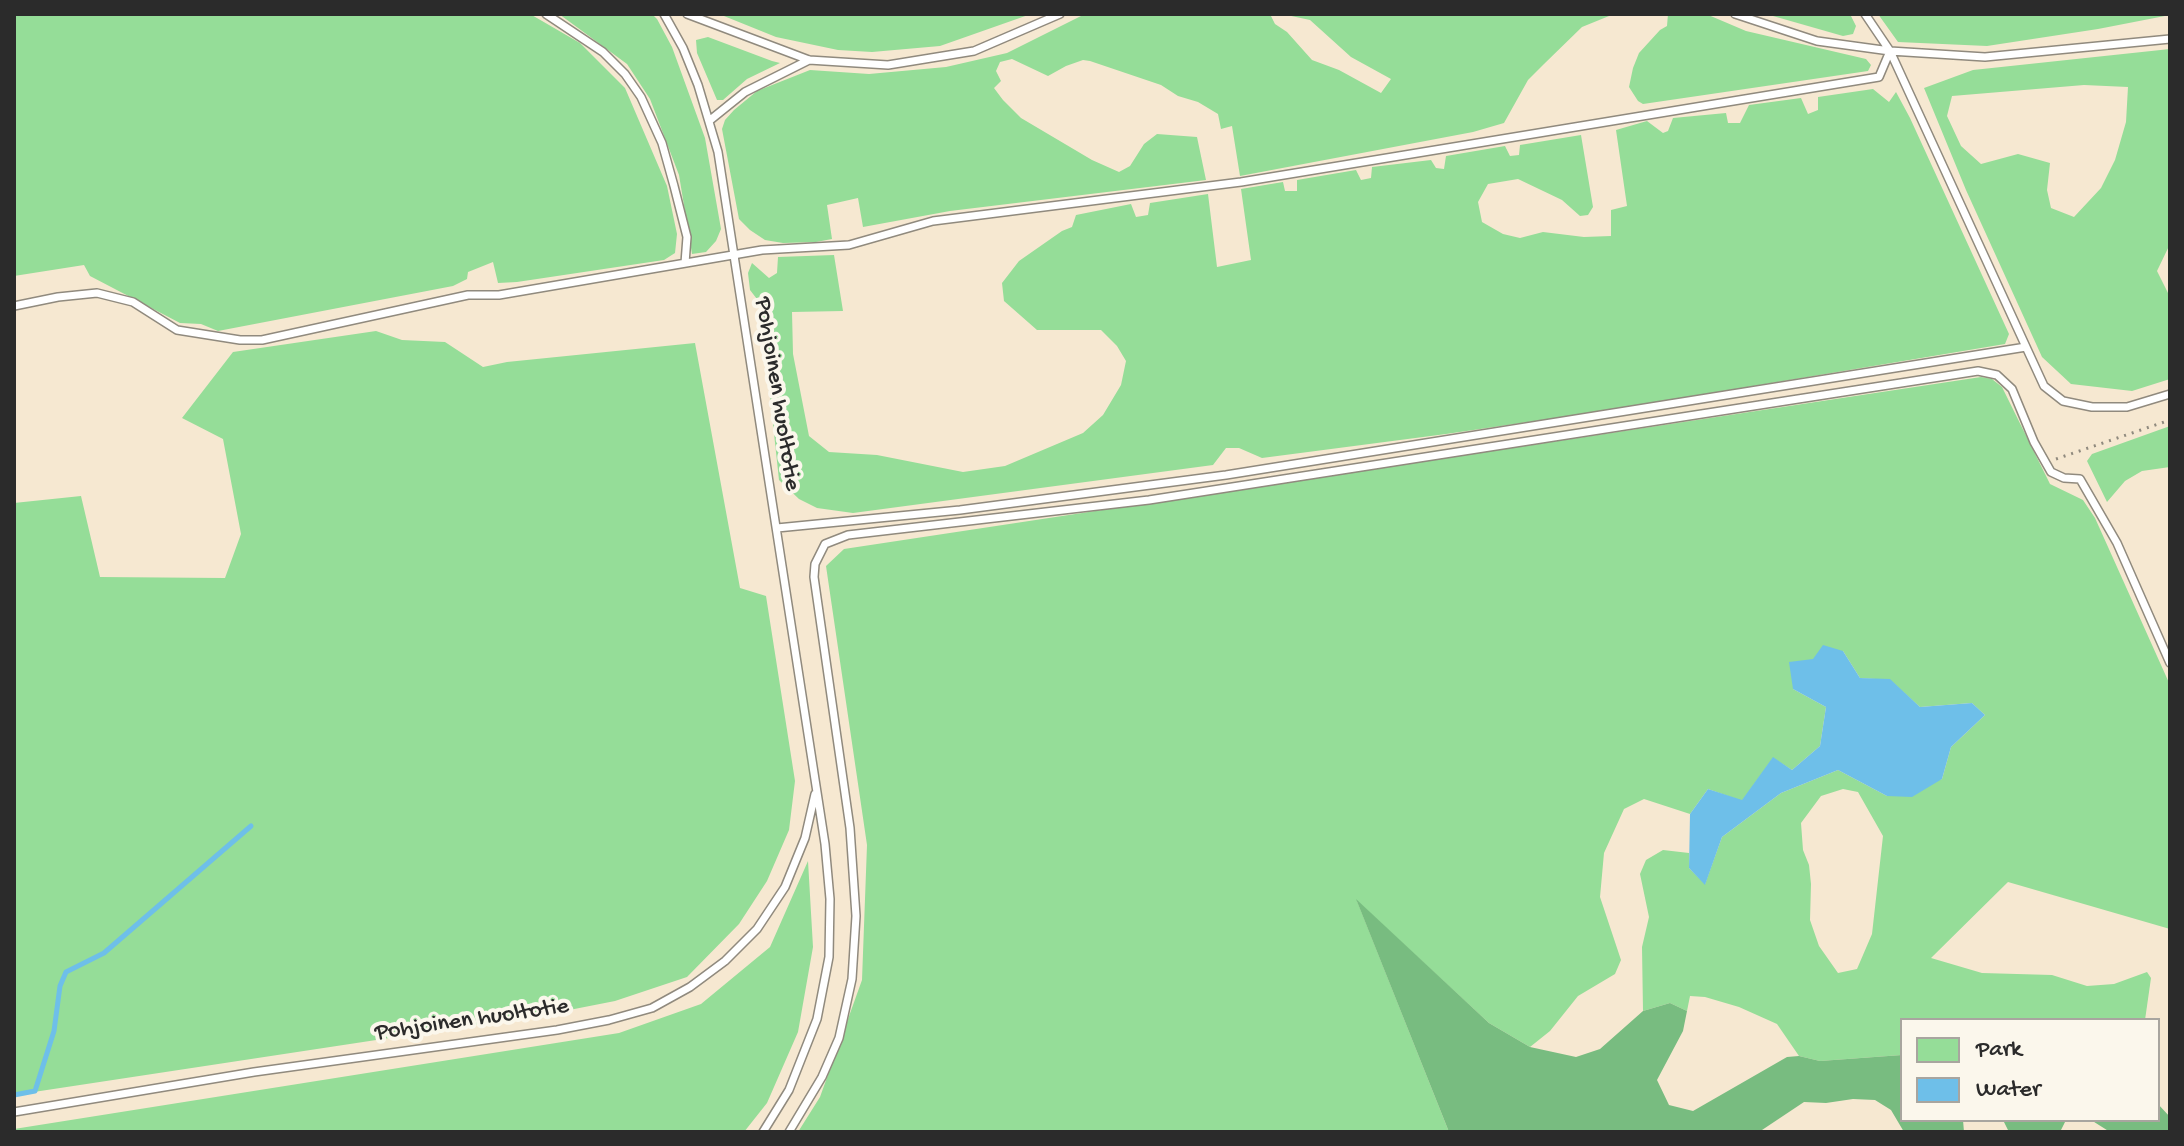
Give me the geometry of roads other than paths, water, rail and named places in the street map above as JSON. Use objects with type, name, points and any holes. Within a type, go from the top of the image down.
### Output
[{"type":"lane","points":[[546,14],[603,52],[625,74],[641,97],[662,143],[674,186],[687,237],[685,263]]},
{"type":"lane","name":"Pohjoinen huoltotie","points":[[664,14],[683,48],[718,152],[817,788],[830,899],[829,957],[817,1019],[805,1056],[789,1090],[763,1132]]},
{"type":"lane","points":[[687,14],[809,60],[888,65],[974,51],[1060,14]]},
{"type":"lane","points":[[1735,14],[1817,41],[1890,51],[1985,57],[2170,39]]},
{"type":"lane","points":[[1865,14],[1890,51],[2044,386],[2063,401],[2092,407],[2127,407],[2170,394]]},
{"type":"lane","points":[[14,306],[97,293],[133,302],[177,330],[240,340],[262,340],[468,295],[499,295],[762,250],[849,245],[933,221],[1241,182],[1879,77],[1890,51]]},
{"type":"lane","points":[[709,121],[745,92],[809,60]]},
{"type":"lane","points":[[777,528],[960,510],[1226,475],[2026,347]]},
{"type":"lane","points":[[789,1132],[822,1077],[839,1038],[852,979],[856,916],[850,828],[814,577],[815,564],[825,544],[848,535],[1135,502],[1978,371],[1997,375],[2012,389],[2034,442],[2051,472],[2064,478],[2080,479],[2117,543],[2170,663]]},
{"type":"lane","name":"Pohjoinen huoltotie","points":[[14,1112],[254,1072],[557,1030],[652,1008],[690,987],[725,961],[757,929],[785,887],[805,838],[817,788]]},
{"type":"water","points":[[1823,645],[1843,651],[1860,678],[1890,679],[1920,707],[1972,703],[1985,715],[1951,747],[1942,779],[1912,797],[1887,796],[1838,770],[1781,793],[1722,837],[1705,885],[1689,868],[1690,814],[1708,789],[1742,800],[1773,757],[1792,770],[1820,746],[1826,707],[1793,689],[1789,662],[1813,659]]},
{"type":"waterway","points":[[14,1095],[35,1091],[54,1031],[60,986],[66,972],[104,953],[251,826]]}]
